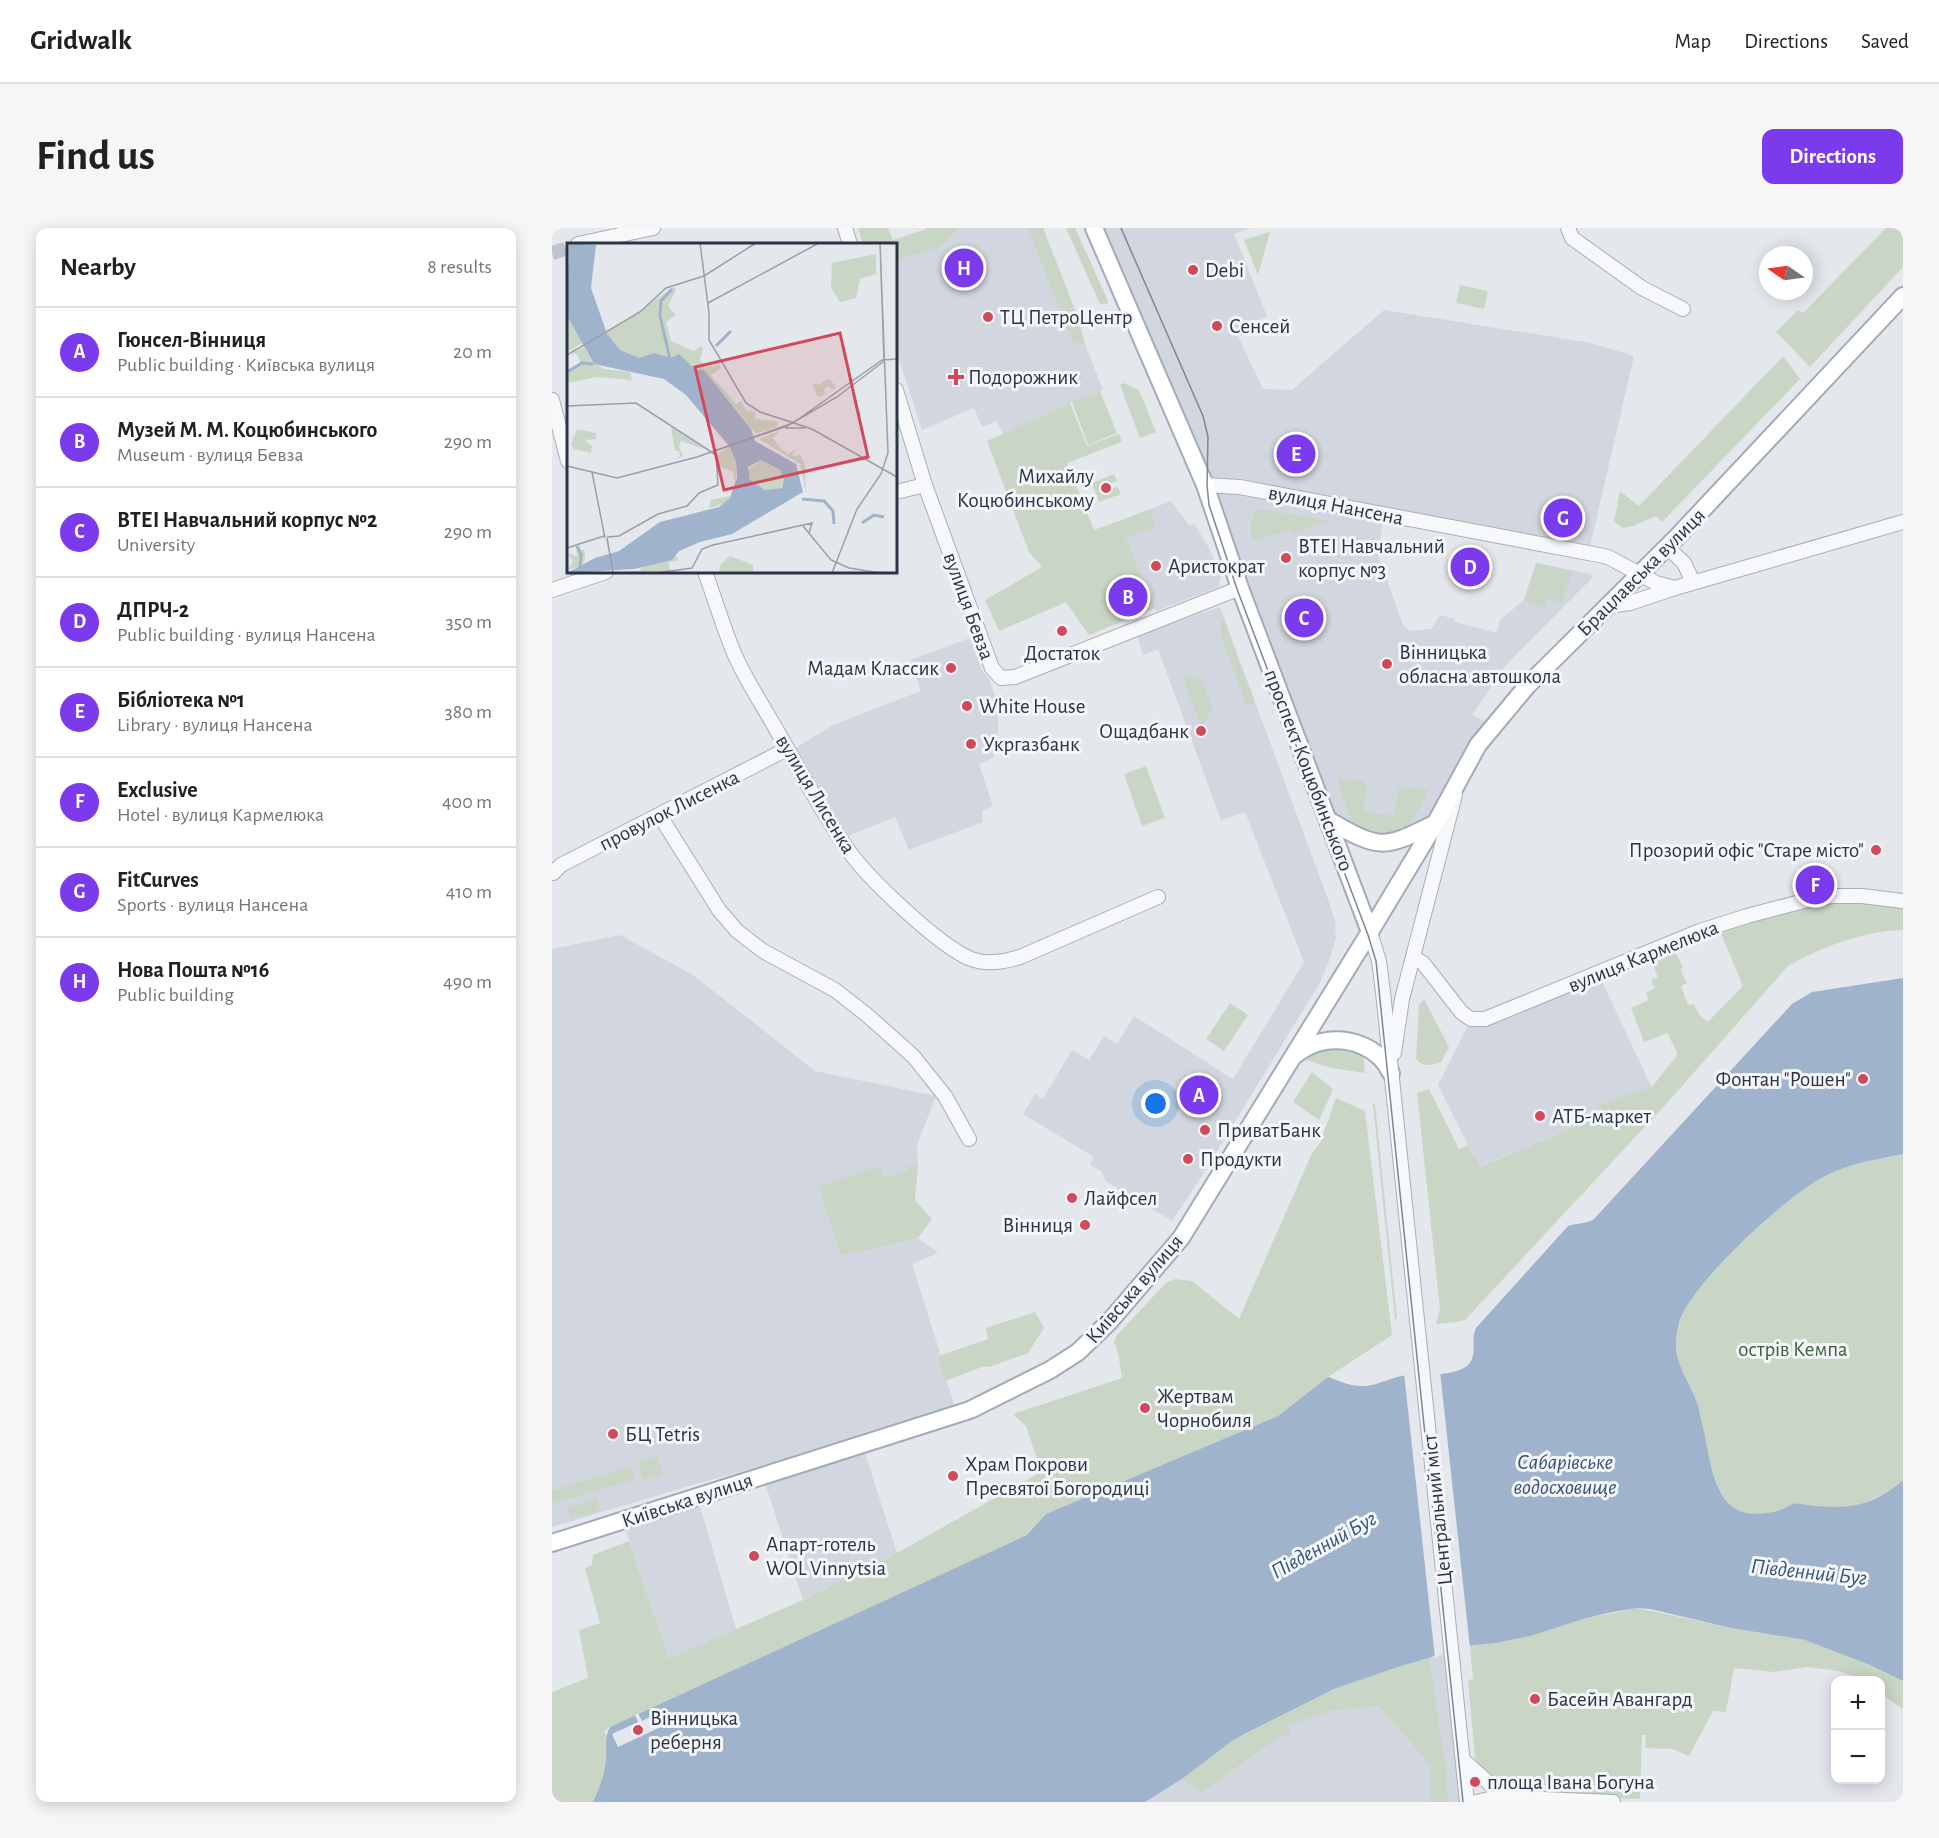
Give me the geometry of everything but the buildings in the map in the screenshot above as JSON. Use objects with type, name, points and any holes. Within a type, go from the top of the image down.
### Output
[{"type":"main road","name":"проспект Коцюбинського","points":[[1094,228],[1205,485],[1240,588],[1370,932]]},
{"type":"main road","name":"Брацлавська вулиця","points":[[1370,932],[1435,824],[1478,745],[1527,686],[1667,547],[1903,296]]},
{"type":"main road","points":[[1328,820],[1367,841],[1389,844],[1435,824]]},
{"type":"main road","name":"Київська вулиця","points":[[552,1543],[970,1410],[1078,1352],[1110,1321],[1181,1238],[1370,932]]},
{"type":"main road","points":[[1294,1055],[1321,1042],[1352,1042],[1371,1049],[1388,1066],[1391,1073]]},
{"type":"street","points":[[583,243],[653,228]]},
{"type":"street","points":[[845,228],[850,243]]},
{"type":"street","points":[[1568,228],[1572,238],[1642,288],[1683,309]]},
{"type":"street","name":"вулиця Бевза","points":[[897,393],[925,484],[992,668],[1002,678],[1016,677],[1240,588]]},
{"type":"street","points":[[552,400],[567,457]]},
{"type":"street","points":[[897,492],[925,484]]},
{"type":"street","name":"вулиця Нансена","points":[[1205,485],[1247,489],[1604,556],[1656,583],[1675,588]]},
{"type":"street","points":[[1608,606],[1630,603],[1693,582],[1903,522]]},
{"type":"street","points":[[1667,547],[1684,563],[1693,582]]},
{"type":"street","points":[[552,590],[598,573]]},
{"type":"street","name":"вулиця Лисенка","points":[[705,573],[735,655],[787,749],[847,849],[873,880],[929,931],[958,952],[989,963],[1006,962],[1158,897]]},
{"type":"street","name":"провулок Лисенка","points":[[553,873],[561,865],[787,749]]},
{"type":"street","points":[[1391,1073],[1402,999],[1460,777]]},
{"type":"street","points":[[660,816],[719,910],[736,931],[763,951],[835,990],[913,1056],[945,1096],[969,1139]]},
{"type":"street","name":"вулиця Кармелюка","points":[[1413,957],[1423,963],[1462,1013],[1471,1019],[1485,1019],[1700,931],[1747,916],[1832,896],[1862,896],[1903,902]]},
{"type":"street","name":"проспект Коцюбинського","points":[[1370,932],[1379,961],[1418,1340]]},
{"type":"street","name":"Центральний міст","points":[[1418,1340],[1467,1802]]},
{"type":"street","points":[[1463,1760],[1490,1784],[1513,1800]]},
{"type":"street","points":[[1476,1802],[1493,1798],[1613,1802]]},
{"type":"shaded area","points":[[959,228],[1043,228],[1103,390],[1003,434],[996,421],[982,427],[974,408],[922,430],[897,353],[897,260],[941,247]]},
{"type":"shaded area","points":[[1093,228],[1250,228],[1234,234],[1267,316],[1236,332],[1263,389],[1292,390],[1384,310],[1591,343],[1634,356],[1589,551],[1204,483]]},
{"type":"shaded area","points":[[1205,485],[1384,514],[1378,555],[1403,625],[1410,631],[1431,629],[1440,615],[1455,619],[1455,622],[1497,633],[1500,620],[1524,600],[1536,563],[1591,574],[1592,578],[1505,666],[1496,683],[1472,715],[1494,726],[1435,824],[1389,844],[1328,820]]},
{"type":"shaded area","points":[[1171,501],[1190,526],[1194,523],[1210,550],[1221,578],[1218,587],[1156,611],[1119,521]]},
{"type":"shaded area","points":[[1220,607],[1329,902],[1335,921],[1336,938],[1318,986],[1172,1221],[1106,1181],[1101,1171],[1090,1165],[1094,1157],[1023,1114],[1035,1094],[1043,1099],[1072,1050],[1089,1060],[1104,1036],[1117,1044],[1134,1016],[1233,1079],[1304,962],[1245,812],[1221,820],[1158,649],[1143,655],[1137,635]]},
{"type":"shaded area","points":[[970,638],[998,705],[998,745],[993,758],[979,764],[993,806],[982,811],[983,822],[909,850],[895,817],[843,838],[792,750],[833,725],[921,691],[910,660]]},
{"type":"shaded area","points":[[620,935],[693,975],[815,1071],[936,1096],[917,1145],[918,1166],[906,1164],[907,1171],[883,1177],[880,1166],[841,1256],[918,1238],[938,1253],[912,1264],[940,1353],[938,1356],[957,1412],[696,1484],[552,1527],[552,949]]},
{"type":"shaded area","points":[[1598,973],[1652,1088],[1600,1105],[1602,1115],[1479,1167],[1438,1085],[1471,1019]]},
{"type":"shaded area","points":[[865,1453],[897,1553],[803,1600],[765,1483]]},
{"type":"shaded area","points":[[699,1503],[736,1629],[669,1658],[625,1528]]},
{"type":"shaded area","points":[[1451,1647],[1465,1802],[1145,1802],[1221,1751]]},
{"type":"green space","points":[[858,228],[888,228],[893,240],[926,228],[959,228],[941,247],[897,260],[897,243],[863,243]]},
{"type":"green space","points":[[1028,228],[1043,228],[1077,315],[1085,344],[1073,343]]},
{"type":"green space","points":[[1066,228],[1075,228],[1108,301],[1107,304],[1100,304]]},
{"type":"green space","points":[[1886,228],[1903,228],[1903,267],[1810,367],[1776,332],[1798,310],[1803,313]]},
{"type":"green space","points":[[1270,232],[1258,275],[1244,240]]},
{"type":"green space","points":[[1460,285],[1488,291],[1484,309],[1456,303]]},
{"type":"green space","points":[[1783,356],[1800,379],[1662,522],[1656,516],[1623,528],[1614,522],[1620,491],[1639,506]]},
{"type":"green space","points":[[1124,383],[1139,390],[1156,432],[1140,438],[1120,385]]},
{"type":"green space","points":[[1100,391],[1117,433],[1088,445],[1072,402]]},
{"type":"green space","points":[[1070,403],[1087,446],[1119,434],[1122,442],[1067,463],[1094,530],[1149,510],[1156,527],[1126,538],[1155,608],[1089,635],[1066,602],[999,631],[985,600],[1042,567],[1029,552],[987,441]]},
{"type":"green space","points":[[1114,474],[1117,481],[1111,483],[1113,488],[1118,487],[1121,494],[1099,502],[1092,483]]},
{"type":"green space","points":[[1257,510],[1329,521],[1293,533],[1291,529],[1253,541],[1251,521]]},
{"type":"green space","points":[[1536,563],[1573,571],[1562,603],[1548,598],[1545,608],[1524,600]]},
{"type":"green space","points":[[1223,618],[1255,703],[1247,706],[1220,633]]},
{"type":"green space","points":[[1189,676],[1202,681],[1212,708],[1202,728],[1183,678]]},
{"type":"green space","points":[[1146,766],[1165,818],[1142,826],[1124,774]]},
{"type":"green space","points":[[1338,778],[1363,781],[1366,786],[1364,812],[1394,816],[1399,787],[1428,790],[1409,823],[1395,830],[1379,833],[1363,829],[1351,818]]},
{"type":"green space","points":[[1859,900],[1903,908],[1903,930],[1873,933],[1843,941],[1788,966],[1667,1103],[1465,1320],[1436,1324],[1440,1309],[1417,1093],[1429,1089],[1459,1149],[1468,1145],[1480,1167],[1602,1115],[1599,1105],[1652,1087],[1678,1054],[1667,1033],[1644,1042],[1631,1008],[1649,1000],[1646,993],[1655,988],[1651,980],[1658,977],[1649,957],[1673,947],[1687,983],[1681,986],[1688,1005],[1694,1004],[1699,1015],[1708,1022],[1743,986],[1719,929],[1806,907]]},
{"type":"green space","points":[[1424,999],[1449,1047],[1441,1062],[1428,1065],[1416,1059],[1419,1005]]},
{"type":"green space","points":[[1230,1003],[1248,1015],[1224,1051],[1206,1039]]},
{"type":"green space","points":[[1339,1048],[1363,1052],[1365,1073],[1331,1068],[1307,1060],[1317,1051]]},
{"type":"green space","points":[[1312,1072],[1333,1089],[1319,1120],[1293,1102]]},
{"type":"green space","points":[[1336,1098],[1365,1111],[1392,1335],[1328,1377],[1278,1416],[1046,1514],[1028,1535],[610,1727],[604,1731],[642,1802],[552,1802],[552,1692],[588,1678],[579,1630],[600,1623],[585,1568],[592,1565],[593,1555],[629,1541],[669,1658],[803,1600],[897,1553],[1036,1475],[1039,1465],[1026,1426],[1013,1414],[1122,1378],[1114,1342],[1117,1335],[1166,1283],[1175,1279],[1192,1281],[1239,1319],[1312,1153],[1320,1143]]},
{"type":"green space","points":[[1373,1104],[1375,1104],[1397,1319],[1395,1319]]},
{"type":"green space","name":"острів Кемпа","points":[[1903,1154],[1903,1480],[1873,1499],[1850,1506],[1827,1508],[1798,1504],[1764,1513],[1740,1511],[1721,1493],[1712,1470],[1699,1409],[1676,1352],[1679,1323],[1687,1306],[1721,1263],[1791,1199],[1838,1170]]},
{"type":"green space","points":[[905,1164],[918,1166],[915,1200],[932,1219],[918,1238],[841,1256],[819,1187],[880,1166],[883,1177],[907,1171]]},
{"type":"green space","points":[[1035,1312],[1044,1328],[1028,1353],[945,1381],[938,1356],[988,1339],[986,1328]]},
{"type":"green space","points":[[657,1456],[663,1474],[643,1480],[638,1462]]},
{"type":"green space","points":[[631,1466],[634,1479],[553,1504],[552,1491]]},
{"type":"green space","points":[[596,1498],[600,1510],[570,1519],[567,1508]]},
{"type":"green space","points":[[1638,1608],[1731,1628],[1805,1640],[1870,1665],[1903,1681],[1903,1709],[1885,1697],[1885,1676],[1853,1676],[1839,1671],[1807,1667],[1773,1672],[1734,1668],[1726,1712],[1713,1711],[1689,1756],[1673,1749],[1645,1748],[1646,1735],[1642,1735],[1640,1799],[1514,1794],[1479,1768],[1475,1758],[1468,1680],[1473,1679],[1470,1645],[1510,1640],[1583,1619]]},
{"type":"green space","points":[[1429,1658],[1446,1770],[1448,1802],[1430,1802],[1431,1765],[1379,1706],[1333,1710],[1288,1726],[1290,1733],[1274,1740],[1201,1793],[1182,1779],[1232,1741],[1262,1724],[1334,1689]]},
{"type":"water","name":"Сабарівське водосховище","points":[[1903,978],[1903,1154],[1856,1164],[1829,1174],[1791,1199],[1768,1218],[1721,1263],[1687,1306],[1679,1323],[1676,1352],[1698,1405],[1717,1483],[1722,1494],[1736,1509],[1758,1514],[1795,1504],[1830,1507],[1855,1505],[1879,1497],[1903,1480],[1903,1681],[1870,1665],[1805,1640],[1731,1628],[1638,1608],[1583,1619],[1530,1636],[1495,1643],[1451,1647],[1429,1658],[1334,1689],[1232,1741],[1182,1779],[1145,1802],[593,1802],[604,1771],[606,1739],[610,1727],[1027,1535],[1046,1514],[1278,1416],[1328,1377],[1352,1385],[1365,1386],[1401,1376],[1447,1373],[1463,1368],[1472,1360],[1476,1328],[1568,1226],[1594,1219],[1792,1004],[1812,992]]},
{"type":"pier","points":[[1440,1371],[1470,1648],[1452,1650],[1435,1658],[1404,1373]]},
{"type":"pier","name":"Вінницька реберня","points":[[659,1712],[665,1725],[618,1747],[612,1734],[638,1722],[635,1715],[638,1713],[642,1721]]},
{"type":"tunnel","points":[[552,253],[567,248]]},
{"type":"tram line","points":[[1121,228],[1203,416],[1208,437],[1209,505],[1237,589],[1376,961],[1463,1802]]},
{"type":"place","name":"Нова Пошта №16","points":[[964,268]]},
{"type":"place","name":"Debi","points":[[1193,270]]},
{"type":"place","name":"ТЦ ПетроЦентр","points":[[988,317]]},
{"type":"place","name":"Сенсей","points":[[1217,326]]},
{"type":"place","name":"Подорожник","points":[[956,377]]},
{"type":"place","name":"Бібліотека №1","points":[[1296,454]]},
{"type":"place","name":"Михайлу Коцюбинському","points":[[1106,488]]},
{"type":"place","name":"FitCurves","points":[[1563,518]]},
{"type":"place","name":"ВТЕІ Навчальний корпус №3","points":[[1286,558]]},
{"type":"place","name":"Аристократ","points":[[1156,566]]},
{"type":"place","name":"ДПРЧ-2","points":[[1470,567]]},
{"type":"place","name":"Музей М. М. Коцюбинського","points":[[1128,597]]},
{"type":"place","name":"ВТЕІ Навчальний корпус №2","points":[[1304,618]]},
{"type":"place","name":"Достаток","points":[[1062,631]]},
{"type":"place","name":"Вінницька обласна автошкола","points":[[1387,664]]},
{"type":"place","name":"Мадам Классик","points":[[951,668]]},
{"type":"place","name":"White House","points":[[967,706]]},
{"type":"place","name":"Ощадбанк","points":[[1201,731]]},
{"type":"place","name":"Укргазбанк","points":[[971,744]]},
{"type":"place","name":"Прозорий офіс \"Старе місто\"","points":[[1876,850]]},
{"type":"place","name":"Exclusive","points":[[1815,885]]},
{"type":"place","name":"Фонтан \"Рошен\"","points":[[1863,1079]]},
{"type":"place","name":"Гюнсел-Вінниця","points":[[1199,1095]]},
{"type":"place","name":"АТБ-маркет","points":[[1540,1116]]},
{"type":"place","name":"ПриватБанк","points":[[1205,1130]]},
{"type":"place","name":"Продукти","points":[[1188,1159]]},
{"type":"place","name":"Лайфсел","points":[[1072,1198]]},
{"type":"place","name":"Вінниця","points":[[1085,1225]]},
{"type":"place","name":"Жертвам Чорнобиля","points":[[1145,1408]]},
{"type":"place","name":"БЦ Tetris","points":[[613,1434]]},
{"type":"place","name":"Храм Покрови Пресвятої Богородиці","points":[[953,1476]]},
{"type":"place","name":"Апарт-готель WOL Vinnytsia","points":[[754,1556]]},
{"type":"place","name":"Басейн Авангард","points":[[1535,1699]]},
{"type":"place","name":"Вінницька реберня","points":[[638,1730]]},
{"type":"place","name":"площа Івана Богуна","points":[[1475,1782]]},
{"type":"water label","name":"Південний Буг","points":[[1323,1544]]},
{"type":"water label","name":"Південний Буг","points":[[1809,1571]]}]
